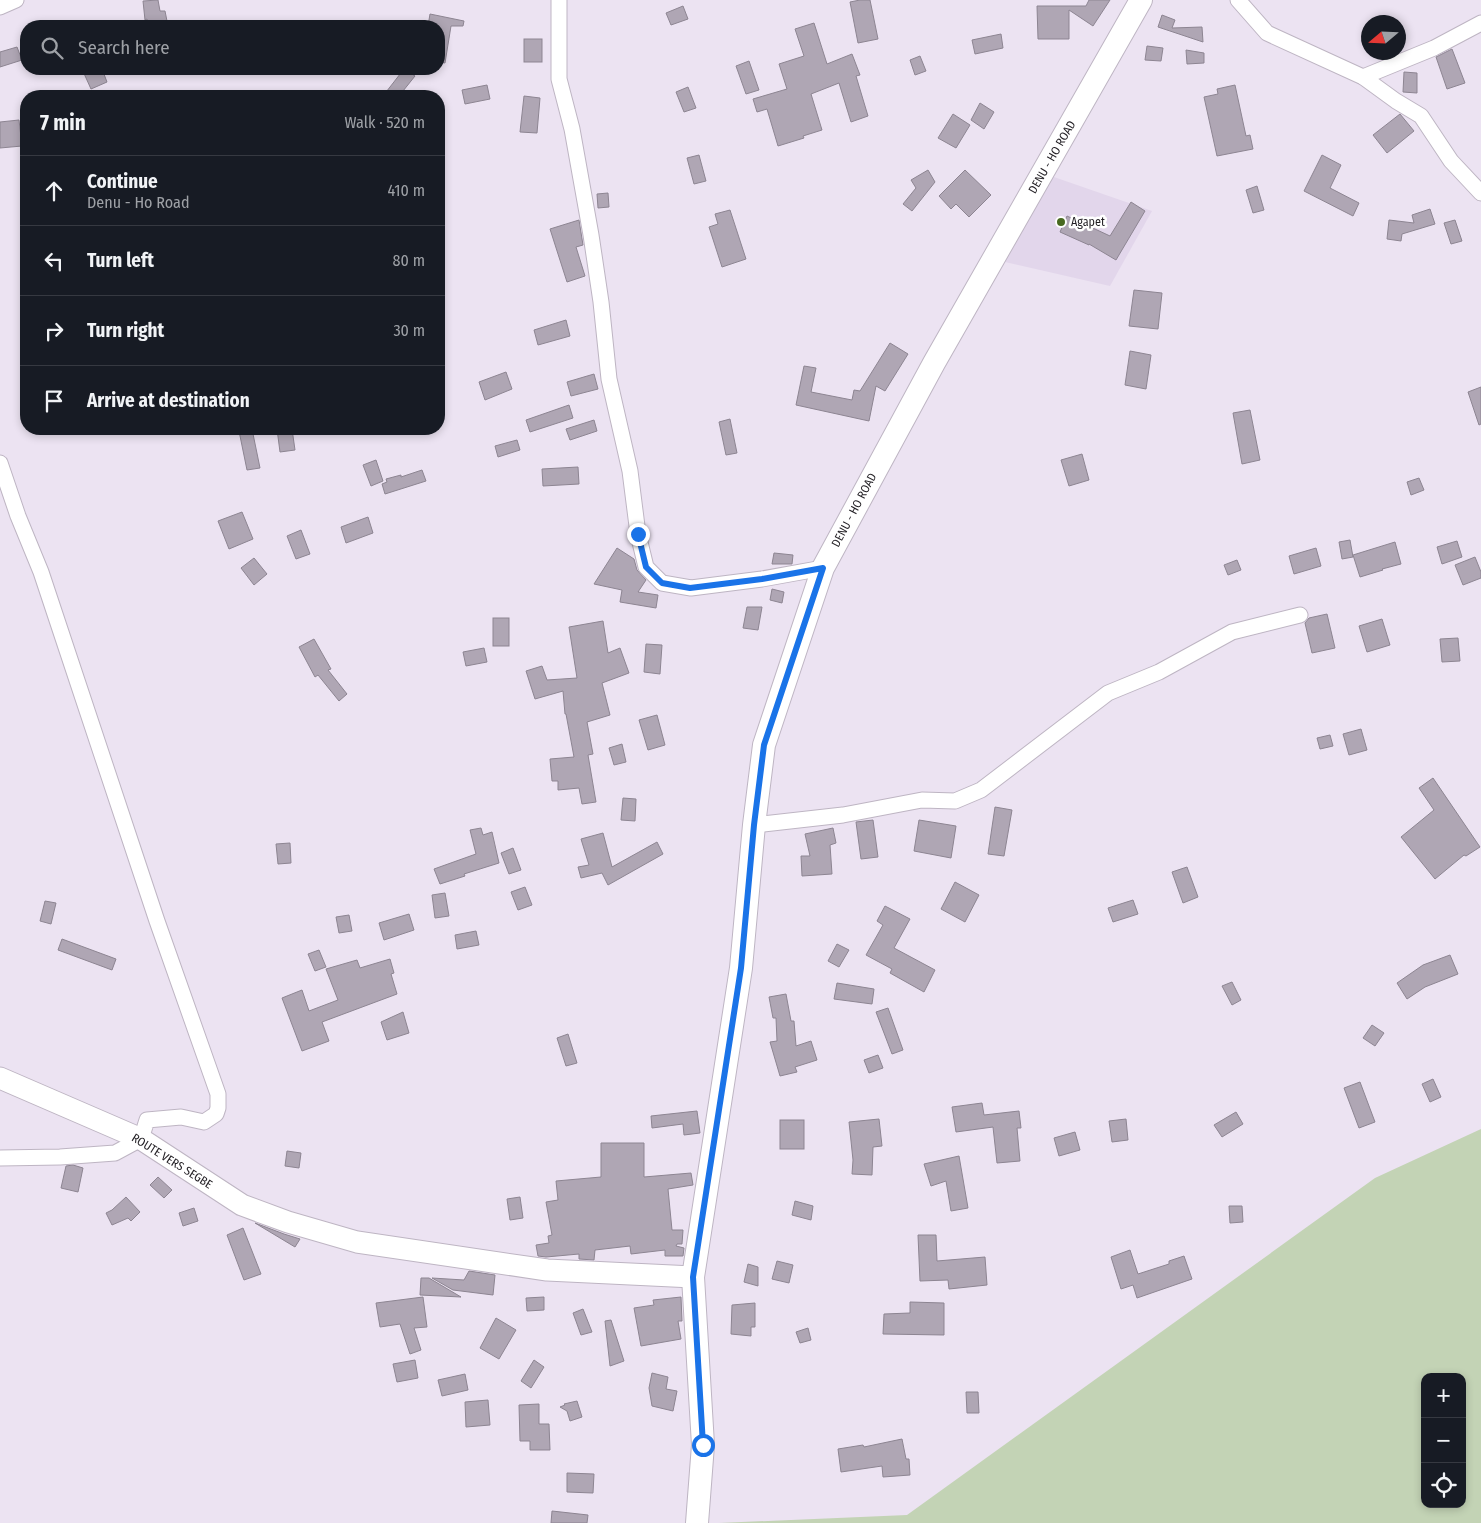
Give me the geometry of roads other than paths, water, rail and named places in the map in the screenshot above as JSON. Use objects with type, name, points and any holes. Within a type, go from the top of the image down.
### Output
[{"type":"main road","name":"DENU - HO ROAD","points":[[697,1523],[703,1445],[693,1277],[741,968],[754,825],[764,745],[823,568],[934,363],[1141,0]]},
{"type":"main road","name":"ROUTE VERS SEGBE","points":[[0,1078],[141,1139],[242,1205],[288,1222],[357,1242],[547,1270],[693,1277]]},
{"type":"street","points":[[0,7],[16,0]]},
{"type":"street","points":[[559,0],[559,79],[572,129],[591,235],[601,302],[609,379],[630,471],[638,534],[646,567],[662,583],[690,588],[762,579],[823,568]]},
{"type":"street","points":[[1238,0],[1267,33],[1363,77],[1396,101],[1421,116],[1451,161],[1481,193]]},
{"type":"street","points":[[1363,77],[1434,48],[1481,22]]},
{"type":"street","points":[[0,463],[44,582],[157,921],[218,1094],[216,1114],[204,1122],[181,1117],[147,1120],[141,1139],[115,1153],[60,1157],[0,1158]]},
{"type":"street","points":[[754,825],[843,816],[922,800],[955,801],[981,790],[1108,693],[1159,672],[1232,632],[1300,615]]},
{"type":"place","name":"Agapet","points":[[1061,222]]}]
